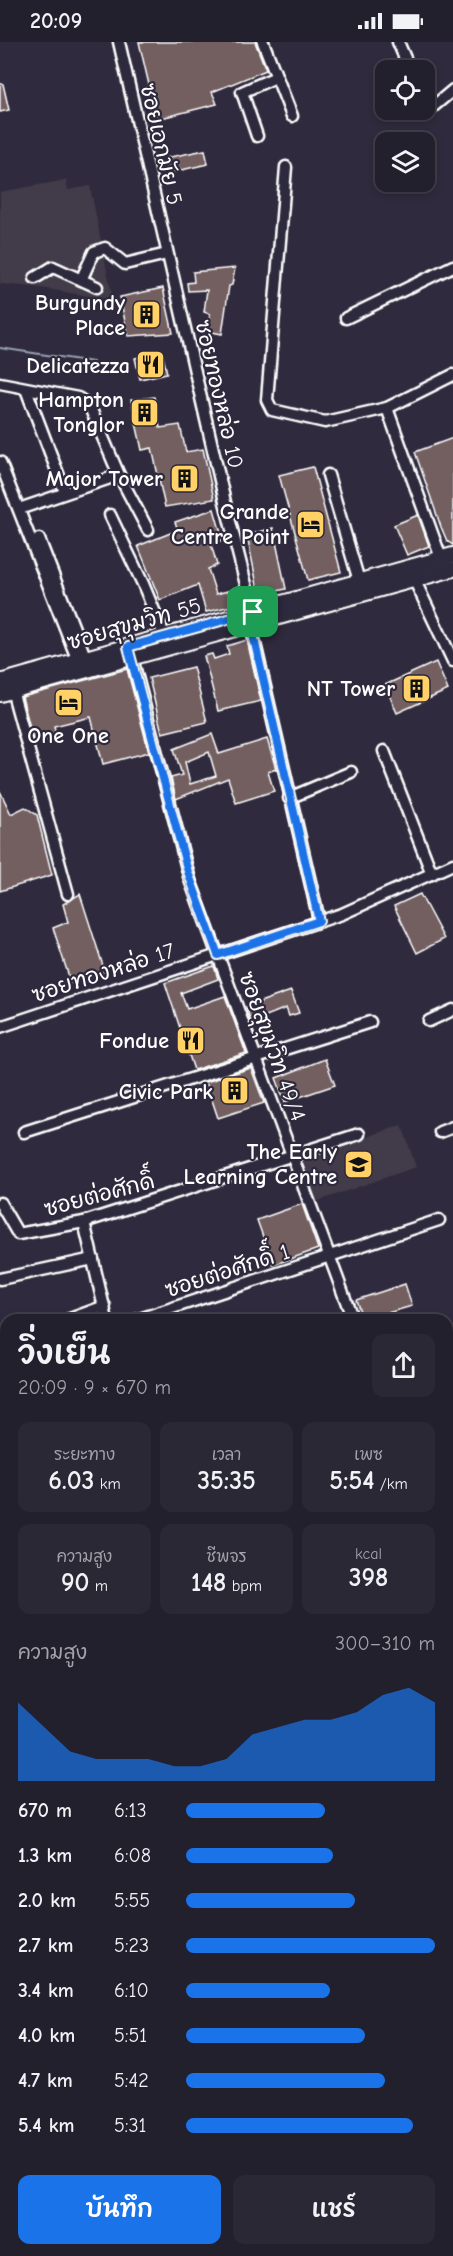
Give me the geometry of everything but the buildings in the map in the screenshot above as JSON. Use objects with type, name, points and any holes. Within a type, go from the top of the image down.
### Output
[{"type":"main road","name":"ซอยสุขุมวิท 55","points":[[6,686],[448,563]]},
{"type":"main road","name":"ซอยสุขุมวิท 55","points":[[6,686],[82,660],[130,652],[165,637],[252,619],[359,581],[413,573]]},
{"type":"street","name":"ซอยเอกมัย 5","points":[[119,42],[167,254]]},
{"type":"street","points":[[262,42],[292,116]]},
{"type":"street","points":[[398,42],[406,60]]},
{"type":"street","points":[[257,136],[242,92],[276,77]]},
{"type":"street","points":[[435,105],[453,90]]},
{"type":"street","points":[[286,167],[267,400],[272,410],[325,422],[387,408],[453,375]]},
{"type":"street","points":[[81,280],[94,252],[105,248],[125,264],[167,254]]},
{"type":"street","name":"ซอยทองหล่อ 10","points":[[167,254],[319,921]]},
{"type":"street","points":[[346,318],[453,266]]},
{"type":"street","points":[[35,278],[53,267],[97,287]]},
{"type":"street","points":[[0,383],[84,400],[148,530]]},
{"type":"street","points":[[26,389],[65,492]]},
{"type":"street","points":[[387,408],[448,563]]},
{"type":"street","points":[[0,462],[82,660]]},
{"type":"street","points":[[18,509],[119,475]]},
{"type":"street","points":[[328,475],[359,581]]},
{"type":"street","points":[[110,515],[165,637]]},
{"type":"street","points":[[39,539],[82,660]]},
{"type":"street","points":[[413,573],[448,639],[453,661]]},
{"type":"street","name":"ซอยสุขุมวิท 49/4","points":[[130,652],[188,872],[351,1314]]},
{"type":"street","points":[[6,686],[68,894]]},
{"type":"street","points":[[384,751],[432,874]]},
{"type":"street","points":[[290,798],[351,772]]},
{"type":"street","name":"ซอยทองหล่อ 17","points":[[0,1026],[342,914],[453,864]]},
{"type":"street","points":[[429,1021],[453,1010]]},
{"type":"street","points":[[24,1132],[370,1022]]},
{"type":"street","points":[[440,1132],[453,1126]]},
{"type":"street","name":"ซอยต่อศักดิ์","points":[[0,1203],[18,1234],[84,1222],[358,1134]]},
{"type":"street","name":"ซอยต่อศักดิ์ 1","points":[[154,1314],[439,1220]]},
{"type":"street","points":[[84,1222],[106,1314]]},
{"type":"street","points":[[0,1279],[93,1259]]},
{"type":"street","points":[[84,1314],[105,1306]]},
{"type":"shaded area","points":[[66,180],[68,190],[90,186],[113,300],[35,287],[0,284],[0,192]]},
{"type":"shaded area","name":"The Early Learning Centre","points":[[402,1125],[416,1167],[315,1202],[299,1160]]},
{"type":"waterway","points":[[0,348],[93,362]]},
{"type":"place","name":"Burgundy Place","points":[[146,315]]},
{"type":"place","name":"Delicatezza","points":[[151,365]]},
{"type":"place","name":"Hampton Tonglor","points":[[145,412]]},
{"type":"place","name":"Major Tower","points":[[184,478]]},
{"type":"place","name":"Grande Centre Point","points":[[310,524]]},
{"type":"place","name":"NT Tower","points":[[416,688]]},
{"type":"place","name":"One One","points":[[68,703]]},
{"type":"place","name":"Fondue","points":[[190,1040]]},
{"type":"place","name":"Civic Park","points":[[234,1091]]},
{"type":"place","name":"The Early Learning Centre","points":[[358,1164]]},
{"type":"route","points":[[253,612],[251,626],[319,921],[218,955],[188,872],[128,647],[253,612]]}]
